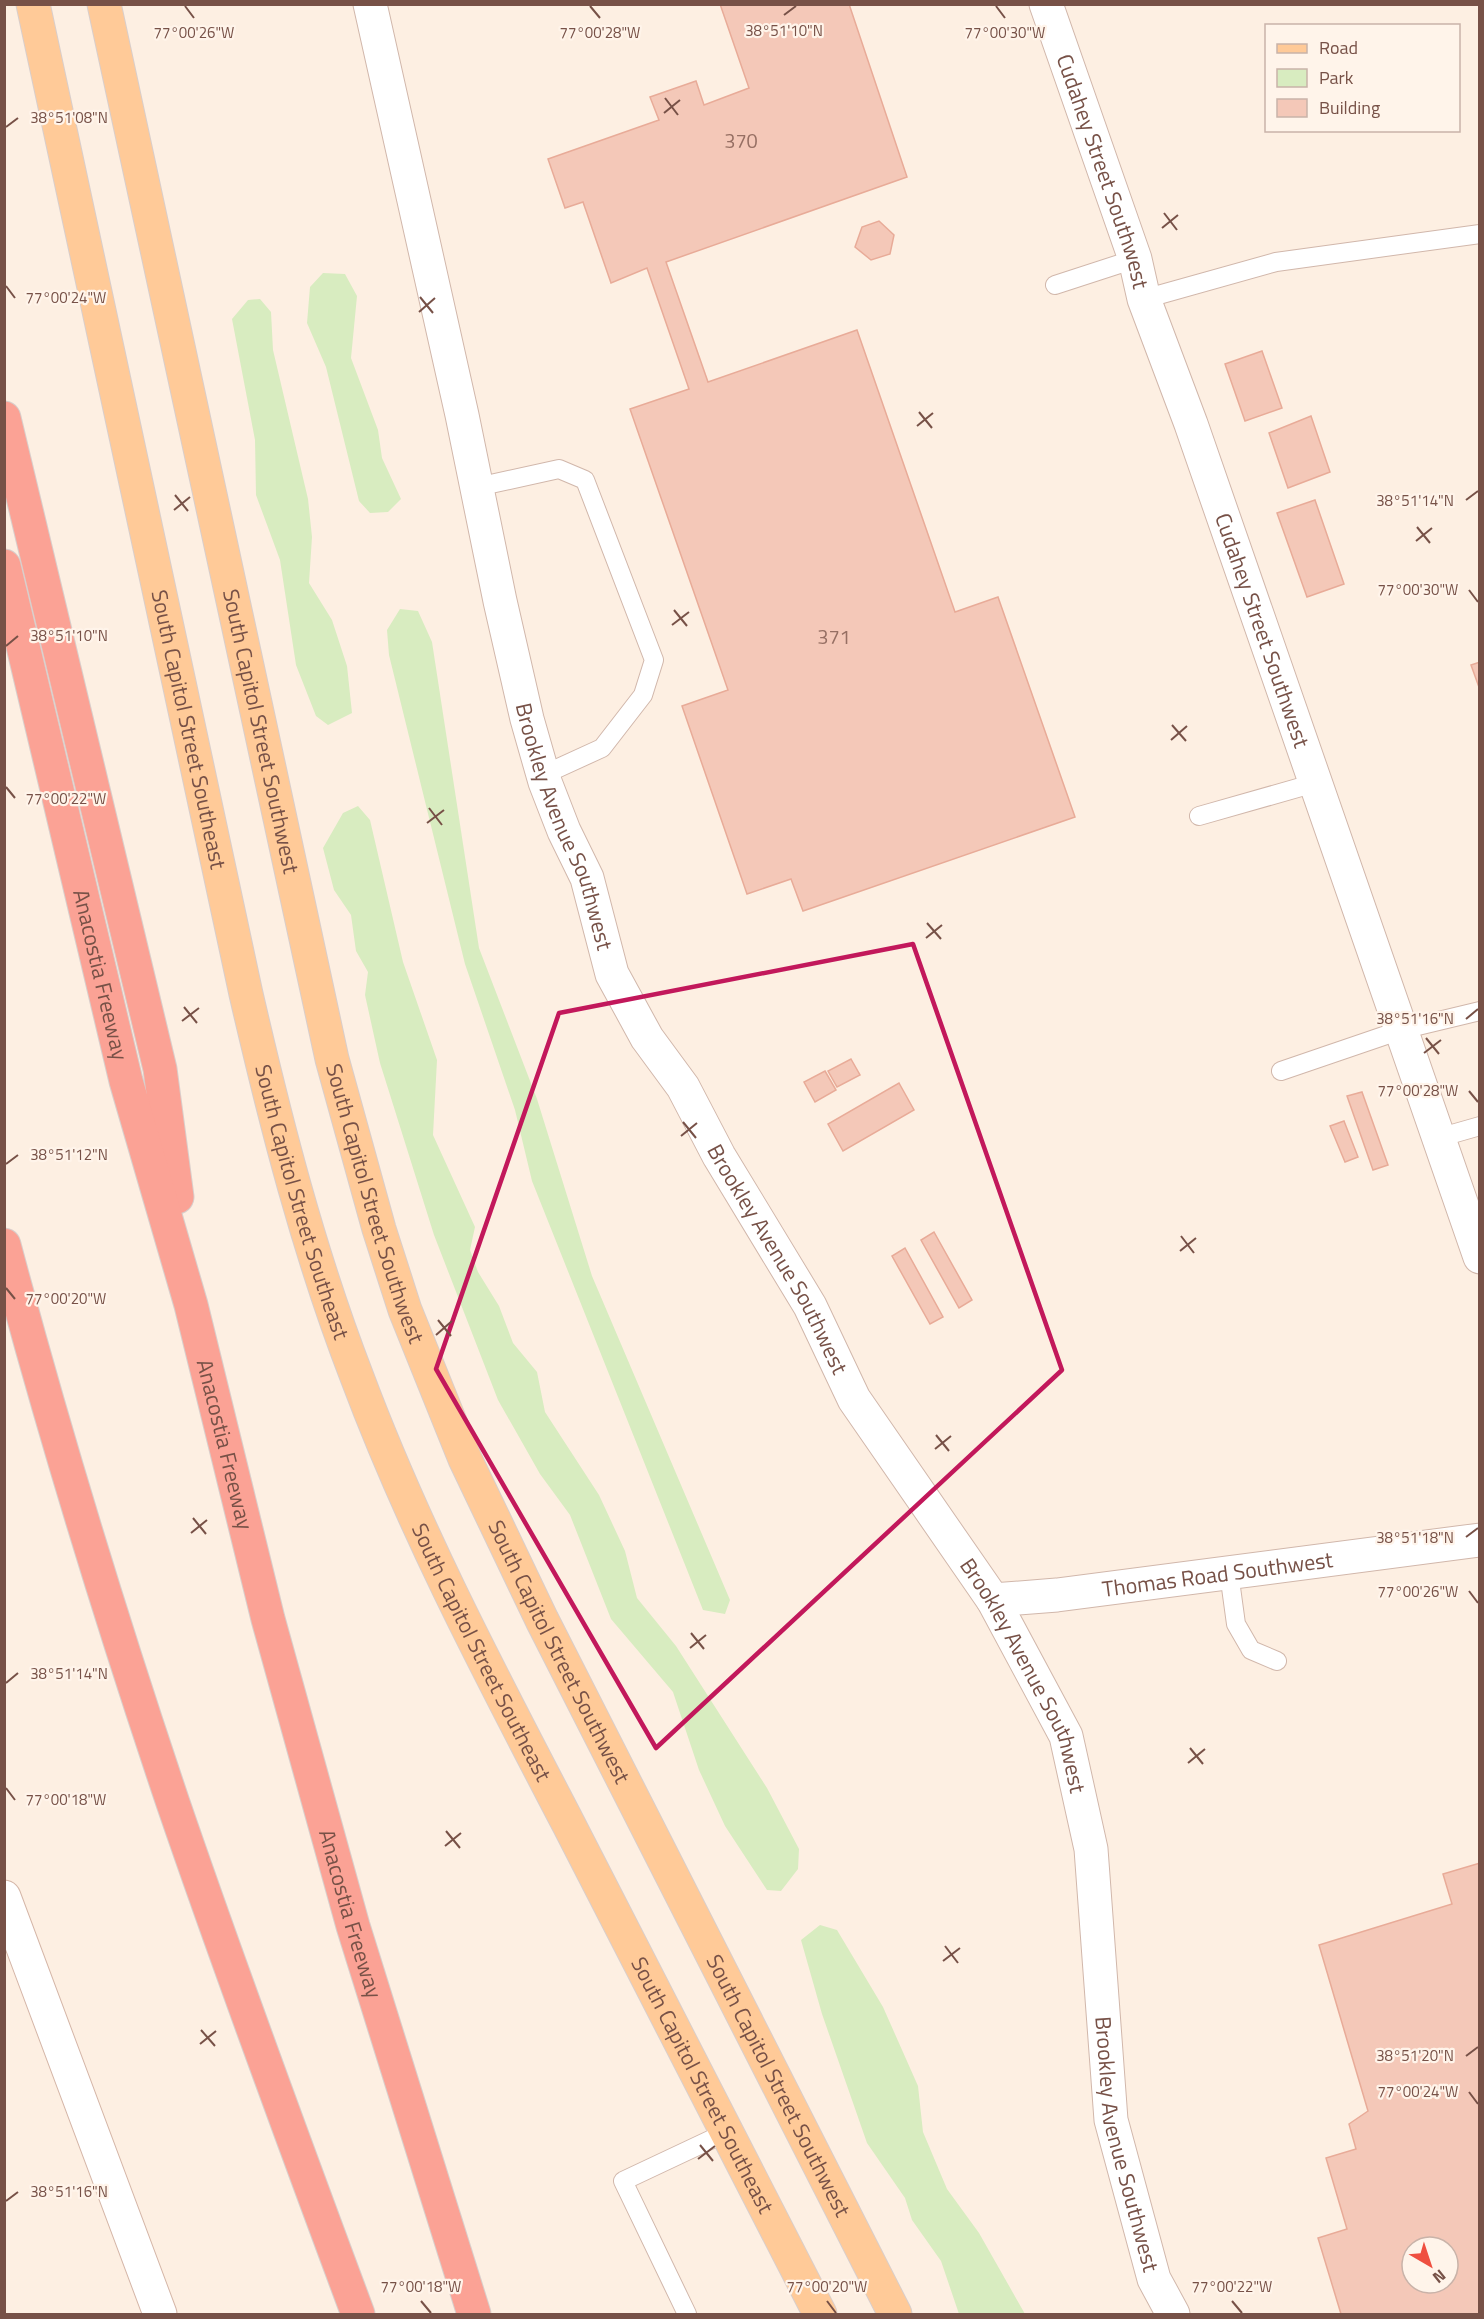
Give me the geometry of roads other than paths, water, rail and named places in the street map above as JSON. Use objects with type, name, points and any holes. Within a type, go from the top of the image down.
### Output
[{"type":"highway","points":[[4,418],[160,1068],[191,1305]]},
{"type":"highway","name":"Anacostia Freeway","points":[[4,566],[126,1082],[191,1305],[265,1608],[353,1926],[474,2314]]},
{"type":"highway","points":[[4,1245],[68,1473],[173,1803],[228,1961],[358,2314]]},
{"type":"main road","name":"South Capitol Street Southeast","points":[[33,4],[246,994],[284,1152],[312,1250],[356,1376],[411,1511],[444,1582],[820,2314]]},
{"type":"main road","name":"South Capitol Street Southwest","points":[[104,4],[332,1059],[379,1229],[405,1310],[465,1459],[511,1557],[895,2314]]},
{"type":"street","name":"Brookley Avenue Southwest","points":[[370,4],[527,718],[543,775],[564,831],[587,878],[612,974],[647,1038],[683,1087],[719,1156],[810,1306],[854,1399],[993,1600],[1066,1736],[1091,1849],[1111,2120],[1154,2280],[1173,2314]]},
{"type":"street","name":"Cudahey Street Southwest","points":[[1046,4],[1135,259],[1144,299],[1191,424],[1479,1257]]},
{"type":"street","name":"Thomas Road Southwest","points":[[993,1600],[1057,1595],[1479,1540]]},
{"type":"street","points":[[4,1897],[160,2314]]},
{"type":"lane","points":[[1144,299],[1276,262],[1479,237]]},
{"type":"lane","points":[[1055,285],[1135,259]]},
{"type":"lane","points":[[477,487],[559,469],[585,480],[654,660],[644,695],[602,748],[543,775]]},
{"type":"lane","points":[[1199,816],[1315,783]]},
{"type":"lane","points":[[1281,1071],[1401,1030],[1479,1011]]},
{"type":"lane","points":[[1438,1138],[1479,1126]]},
{"type":"lane","points":[[1229,1573],[1236,1624],[1251,1650],[1277,1661]]},
{"type":"lane","points":[[687,2314],[623,2181],[727,2132]]}]
